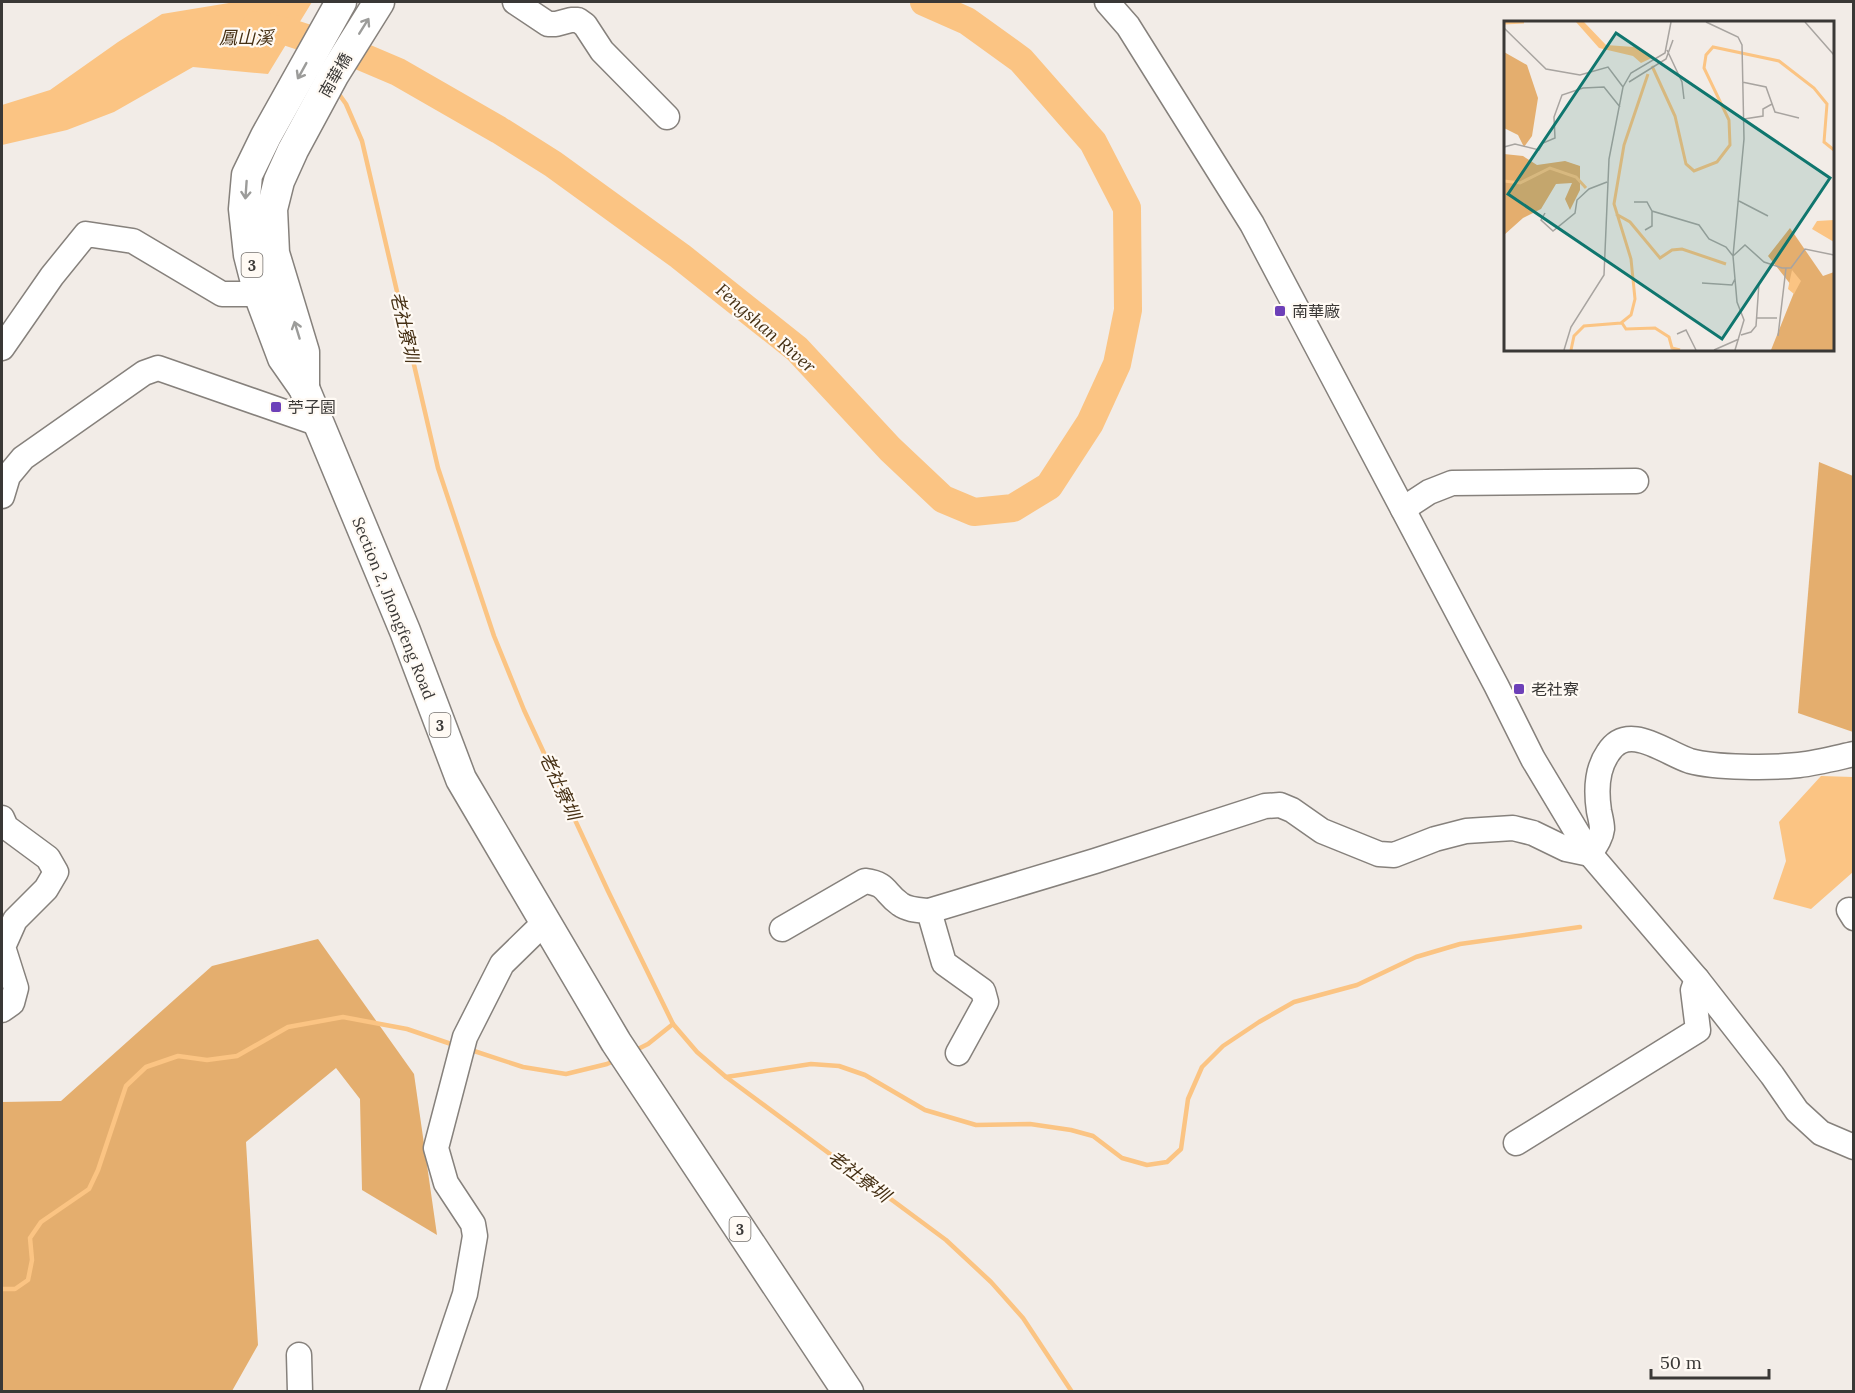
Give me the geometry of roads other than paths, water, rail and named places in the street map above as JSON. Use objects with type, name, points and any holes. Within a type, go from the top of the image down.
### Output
[{"type":"main road","name":"南華橋","points":[[266,136],[341,2]]},
{"type":"main road","name":"南華橋","points":[[293,150],[334,74],[379,2]]},
{"type":"main road","name":"Section 2, Jhongfeng Road","points":[[266,136],[247,175],[244,210],[249,255],[258,294],[283,358],[304,388],[320,424],[405,631],[461,779],[624,1054],[848,1392]]},
{"type":"main road","name":"Section 2, Jhongfeng Road","points":[[293,150],[279,181],[272,209],[274,253],[304,352],[304,388]]},
{"type":"street","points":[[515,2],[548,24],[571,20],[585,25],[602,51],[667,117]]},
{"type":"street","points":[[1107,2],[1128,26],[1252,224],[1533,759],[1590,854],[1697,979],[1772,1075],[1797,1111],[1821,1133],[1854,1147]]},
{"type":"street","points":[[2,348],[52,276],[86,234],[133,241],[222,294],[258,294]]},
{"type":"street","points":[[2,496],[8,476],[23,458],[144,373],[158,369],[320,424]]},
{"type":"street","points":[[1403,509],[1429,492],[1452,483],[1636,481]]},
{"type":"street","points":[[1590,854],[1598,842],[1602,829],[1597,784],[1601,767],[1608,752],[1618,741],[1630,738],[1650,743],[1690,761],[1728,766],[1799,765],[1854,754]]},
{"type":"street","points":[[782,929],[865,881],[878,882],[900,904],[913,910],[928,911],[1095,861],[1265,806],[1280,805],[1292,810],[1322,831],[1379,854],[1394,855],[1435,839],[1466,831],[1513,828],[1533,833],[1566,849],[1590,854]]},
{"type":"street","points":[[2,818],[6,827],[48,858],[56,872],[46,889],[15,920],[3,947],[16,988],[12,1003],[2,1010]]},
{"type":"street","points":[[928,911],[944,963],[983,991],[986,1002],[958,1053]]},
{"type":"street","points":[[432,1392],[465,1294],[475,1236],[473,1224],[446,1183],[436,1148],[462,1047],[502,964],[545,921]]},
{"type":"street","points":[[1516,1143],[1698,1030],[1693,990],[1697,979]]},
{"type":"street","points":[[299,1355],[300,1392]]},
{"type":"water","name":"鳳山溪","points":[[235,2],[312,2],[268,74],[193,67],[114,112],[67,130],[2,145],[2,105],[50,90],[162,14]]},
{"type":"water","points":[[1821,776],[1853,777],[1853,872],[1811,909],[1773,899],[1786,861],[1779,822]]},
{"type":"waterway","name":"Fengshan River","points":[[256,25],[288,32],[358,55],[398,72],[553,164],[680,256],[797,349],[890,449],[943,499],[974,512],[1013,508],[1049,486],[1090,423],[1117,364],[1128,310],[1127,208],[1093,142],[1021,60],[967,21],[924,2]]},
{"type":"waterway","name":"老社寮圳","points":[[288,32],[303,48]]},
{"type":"waterway","name":"老社寮圳","points":[[336,90],[346,104],[362,141],[438,468],[494,636],[524,710],[673,1024],[697,1052],[726,1077],[946,1240],[991,1282],[1023,1318],[1072,1392]]},
{"type":"waterway","points":[[726,1077],[811,1064],[839,1066],[865,1075],[925,1110],[976,1125],[1030,1124],[1071,1130],[1093,1136],[1122,1158],[1147,1165],[1167,1162],[1181,1149],[1188,1099],[1202,1067],[1223,1046],[1294,1002],[1357,985],[1416,957],[1460,944],[1580,927]]},
{"type":"waterway","points":[[2,1289],[15,1289],[28,1280],[32,1260],[30,1238],[41,1222],[89,1189],[98,1170],[126,1086],[146,1067],[178,1056],[207,1060],[237,1056],[288,1027],[343,1017],[407,1029],[457,1046]]},
{"type":"waterway","points":[[634,1051],[648,1044],[673,1024]]},
{"type":"waterway","points":[[471,1050],[523,1067],[566,1074],[616,1060]]},
{"type":"place","name":"南華廠","points":[[1280,311]]},
{"type":"place","name":"苧子園","points":[[276,407]]},
{"type":"place","name":"老社寮","points":[[1519,689]]}]
